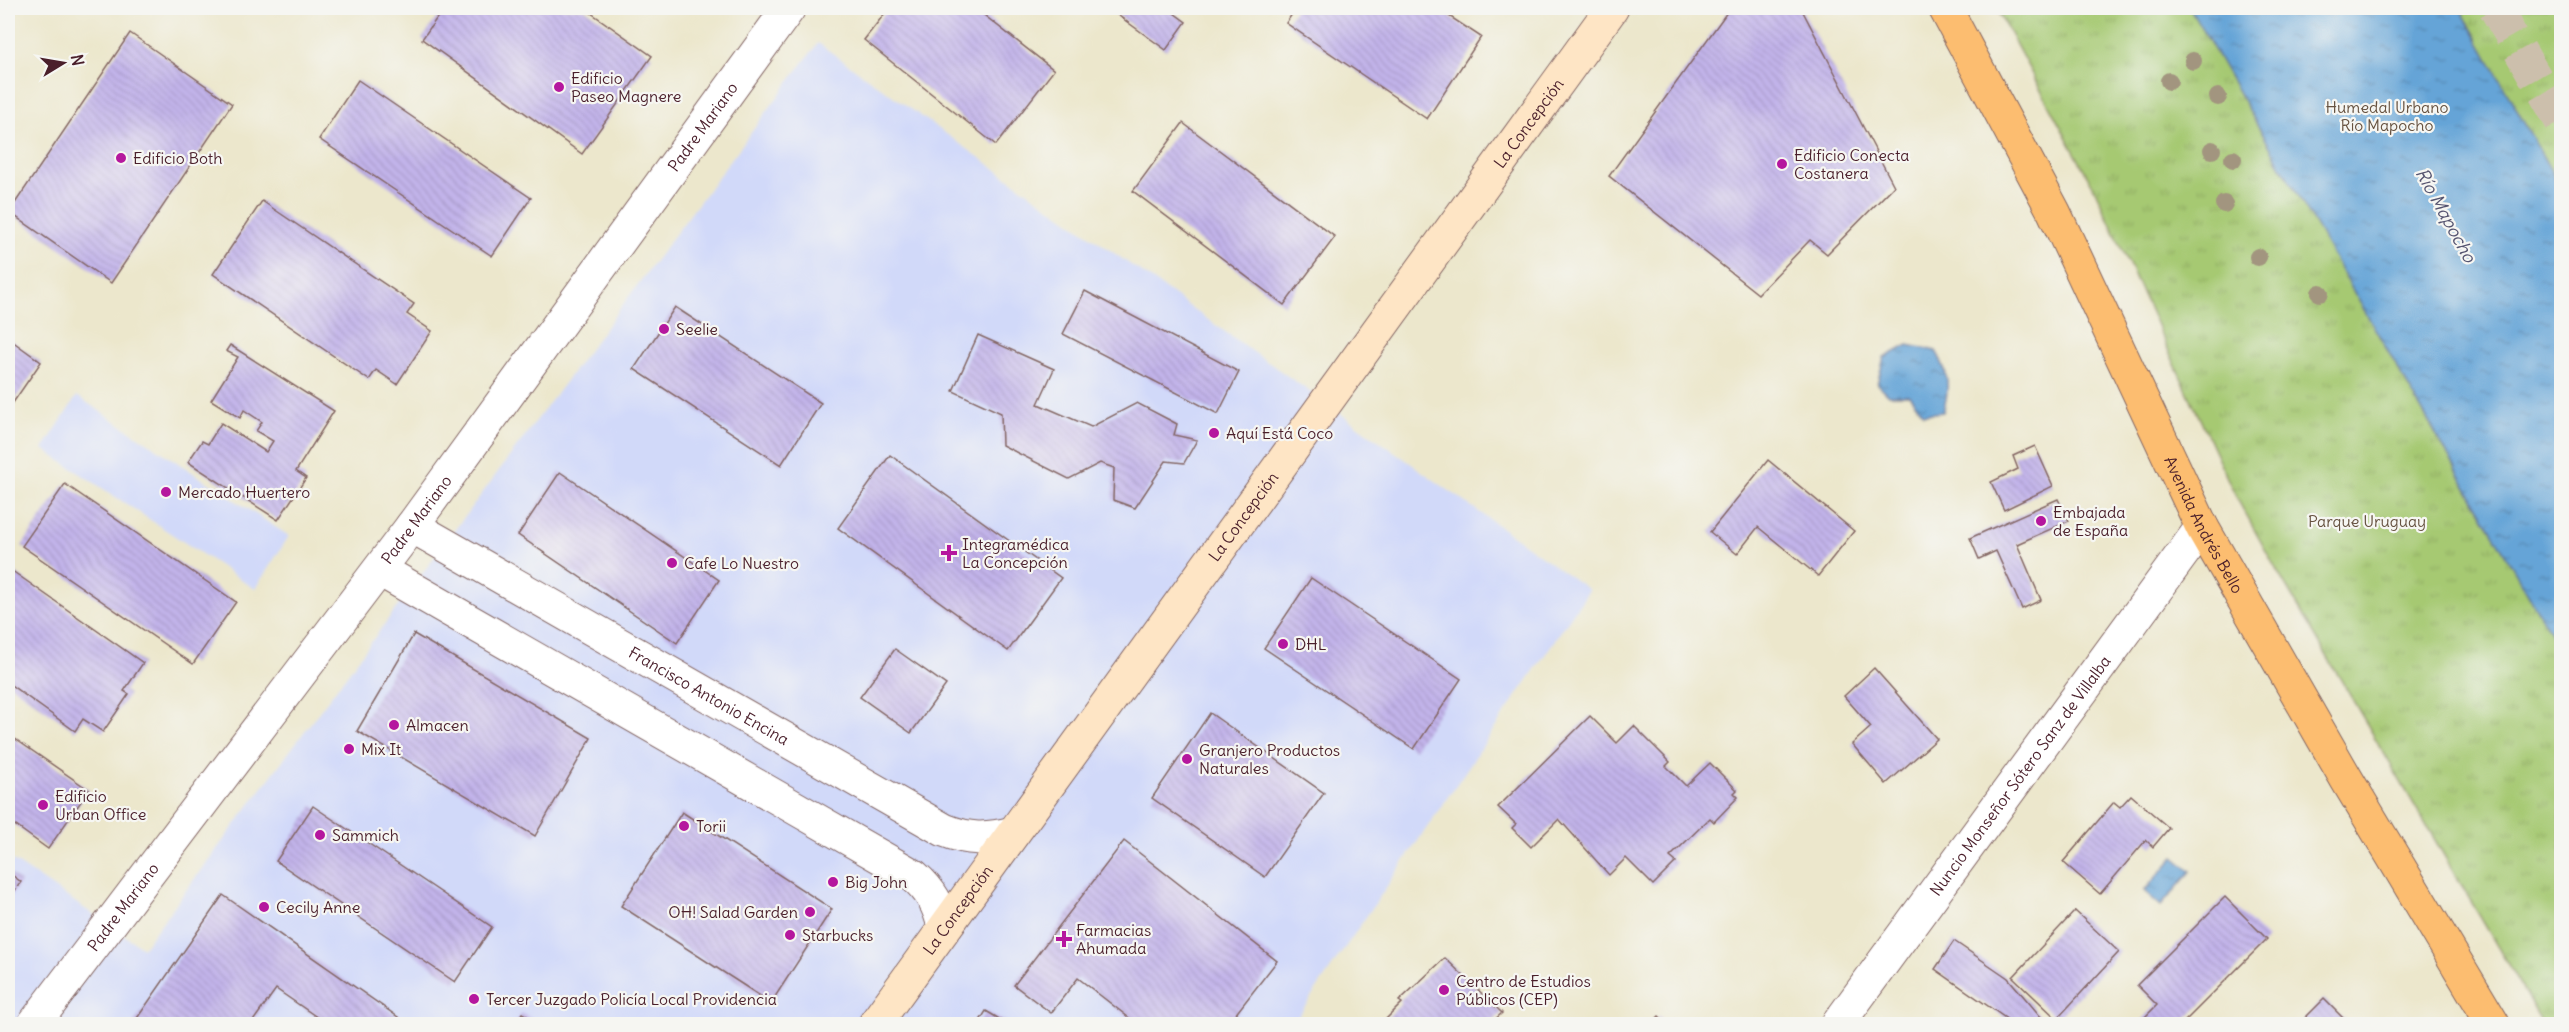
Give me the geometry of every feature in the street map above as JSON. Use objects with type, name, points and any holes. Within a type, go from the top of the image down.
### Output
[{"type":"main road","name":"Avenida Andrés Bello","points":[[1945,8],[2054,212],[2202,527],[2347,780],[2493,1024]]},
{"type":"street","name":"Padre Mariano","points":[[34,1024],[380,570],[789,8]]},
{"type":"street","name":"La Concepción","points":[[875,1024],[1611,8]]},
{"type":"street","name":"Francisco Antonio Encina","points":[[412,526],[890,800],[964,838],[986,840],[1013,833]]},
{"type":"street","name":"Nuncio Monseñor Sótero Sanz de Villalba","points":[[1838,1024],[2202,527]]},
{"type":"street","points":[[380,570],[914,876],[930,891],[940,909],[944,927]]},
{"type":"street","points":[[864,846],[878,849],[890,845],[899,836],[902,823],[899,810],[890,800]]},
{"type":"shaded area","points":[[818,43],[1589,590],[1293,1024],[8,1024],[8,857],[143,948]]},
{"type":"shaded area","name":"Mercado Huertero","points":[[77,396],[289,536],[255,589],[43,449]]},
{"type":"green space","name":"Parque Uruguay","points":[[1996,8],[2190,8],[2561,651],[2561,1024],[2543,1024],[2277,571],[2234,493],[2094,188]]},
{"type":"green space","points":[[2460,8],[2561,8],[2561,189]]},
{"type":"water","name":"Humedal Urbano Río Mapocho","points":[[2190,8],[2460,8],[2561,189],[2561,651]]},
{"type":"water","points":[[1908,345],[1936,351],[1947,380],[1947,395],[1943,412],[1924,414],[1909,395],[1888,395],[1877,384],[1884,358]]},
{"type":"water","points":[[2174,857],[2191,871],[2161,906],[2144,891]]},
{"type":"building","name":"Edificio Paseo Magnere","points":[[444,8],[584,8],[652,56],[582,154],[422,39]]},
{"type":"building","points":[[889,8],[975,8],[1054,70],[996,145],[864,40]]},
{"type":"building","points":[[1108,8],[1167,8],[1186,22],[1166,50]]},
{"type":"building","points":[[1296,8],[1437,8],[1481,37],[1427,119],[1286,23]]},
{"type":"building","points":[[1730,8],[1801,8],[1894,186],[1827,254],[1810,240],[1758,294],[1609,176]]},
{"type":"building","name":"Edificio Both","points":[[130,33],[232,104],[111,283],[9,212]]},
{"type":"building","points":[[358,80],[531,198],[492,256],[319,139]]},
{"type":"building","points":[[1183,123],[1335,237],[1284,305],[1133,191]]},
{"type":"building","points":[[262,201],[414,304],[407,314],[432,331],[397,384],[376,370],[369,380],[213,274]]},
{"type":"building","points":[[1085,291],[1239,372],[1218,414],[1063,334]]},
{"type":"building","points":[[675,307],[821,403],[781,465],[634,369]]},
{"type":"building","points":[[978,335],[1054,369],[1038,404],[1091,427],[1137,403],[1177,424],[1174,435],[1197,440],[1184,463],[1166,461],[1135,508],[1113,500],[1114,468],[1100,463],[1069,479],[1002,445],[1001,413],[953,391]]},
{"type":"building","points":[[8,338],[41,362],[8,410]]},
{"type":"building","points":[[230,345],[334,411],[296,471],[306,478],[278,520],[188,462],[202,441],[208,444],[221,423],[266,452],[273,441],[256,431],[262,422],[244,410],[240,418],[211,400],[238,357],[226,351]]},
{"type":"building","points":[[2035,446],[2053,486],[2004,510],[1991,482],[2018,469],[2013,456]]},
{"type":"building","name":"Integramédica La Concepción","points":[[890,455],[1061,578],[1008,651],[838,528]]},
{"type":"building","points":[[1768,460],[1854,531],[1818,576],[1758,527],[1737,554],[1710,532]]},
{"type":"building","points":[[560,472],[719,580],[677,643],[518,535]]},
{"type":"building","points":[[65,484],[236,602],[193,664],[22,546]]},
{"type":"building","points":[[2058,499],[2069,521],[2017,544],[2041,600],[2022,609],[1996,551],[1979,559],[1970,538]]},
{"type":"building","points":[[8,568],[143,663],[124,691],[129,694],[103,732],[83,719],[75,731],[8,683]]},
{"type":"building","points":[[1311,578],[1461,679],[1414,749],[1264,648]]},
{"type":"building","points":[[414,634],[591,738],[535,836],[357,731]]},
{"type":"building","points":[[895,649],[946,685],[911,733],[860,697]]},
{"type":"building","points":[[1874,668],[1937,739],[1886,784],[1852,744],[1871,727],[1844,696]]},
{"type":"building","points":[[1210,713],[1324,793],[1265,877],[1152,798]]},
{"type":"building","points":[[1590,716],[1617,743],[1634,726],[1670,762],[1666,766],[1686,786],[1710,763],[1737,790],[1734,793],[1738,797],[1714,822],[1710,818],[1670,857],[1676,862],[1653,885],[1626,858],[1609,875],[1559,819],[1531,847],[1512,828],[1516,824],[1498,807]]},
{"type":"building","name":"Edificio Urban Office","points":[[8,734],[89,790],[48,849],[8,820]]},
{"type":"building","points":[[2131,795],[2169,828],[2153,847],[2146,840],[2100,894],[2063,862],[2114,802],[2120,807]]},
{"type":"building","points":[[313,806],[492,927],[455,982],[276,861]]},
{"type":"building","points":[[682,812],[832,909],[771,1003],[621,906]]},
{"type":"building","points":[[1124,841],[1277,961],[1228,1024],[1137,1024],[1078,978],[1051,1013],[1014,985]]},
{"type":"building","points":[[8,872],[21,882],[8,900]]},
{"type":"building","points":[[223,895],[408,1024],[327,1024],[276,989],[251,1024],[133,1024]]},
{"type":"building","points":[[2225,897],[2267,939],[2182,1024],[2138,1024],[2157,1005],[2137,985]]},
{"type":"building","points":[[2075,911],[2119,952],[2057,1019],[2013,977]]},
{"type":"building","points":[[1954,941],[2008,978],[2047,1024],[2014,1024],[1935,969]]},
{"type":"building","name":"Centro de Estudios Públicos (CEP)","points":[[1445,958],[1502,1013],[1490,1024],[1381,1024],[1402,1003],[1399,1001]]},
{"type":"building","points":[[2324,999],[2349,1024],[2299,1024]]},
{"type":"building","points":[[986,1011],[1008,1024],[978,1024]]},
{"type":"building","points":[[522,1013],[540,1024],[515,1024]]},
{"type":"building","points":[[1659,1016],[1667,1024],[1651,1024]]},
{"type":"tunnel","points":[[2495,8],[2562,123]]},
{"type":"place","name":"Edificio Paseo Magnere","points":[[559,87]]},
{"type":"place","name":"Edificio Both","points":[[121,158]]},
{"type":"place","name":"Edificio Conecta Costanera","points":[[1782,164]]},
{"type":"place","name":"Seelie","points":[[664,329]]},
{"type":"place","name":"Aquí Está Coco","points":[[1214,433]]},
{"type":"place","name":"Mercado Huertero","points":[[166,492]]},
{"type":"place","name":"Embajada de España","points":[[2041,521]]},
{"type":"place","name":"Integramédica La Concepción","points":[[949,553]]},
{"type":"place","name":"Cafe Lo Nuestro","points":[[672,563]]},
{"type":"place","name":"DHL","points":[[1283,644]]},
{"type":"place","name":"Almacen","points":[[394,725]]},
{"type":"place","name":"Mix It","points":[[349,749]]},
{"type":"place","name":"Granjero Productos Naturales","points":[[1187,759]]},
{"type":"place","name":"Edificio Urban Office","points":[[43,805]]},
{"type":"place","name":"Torii","points":[[684,826]]},
{"type":"place","name":"Sammich","points":[[320,835]]},
{"type":"place","name":"Big John","points":[[833,882]]},
{"type":"place","name":"Cecily Anne","points":[[264,907]]},
{"type":"place","name":"OH! Salad Garden","points":[[810,912]]},
{"type":"place","name":"Starbucks","points":[[790,935]]},
{"type":"place","name":"Farmacias Ahumada","points":[[1064,939]]},
{"type":"place","name":"Centro de Estudios Públicos (CEP)","points":[[1444,990]]},
{"type":"place","name":"Tercer Juzgado Policía Local Providencia","points":[[474,999]]},
{"type":"water label","name":"Río Mapocho","points":[[2446,215]]}]
